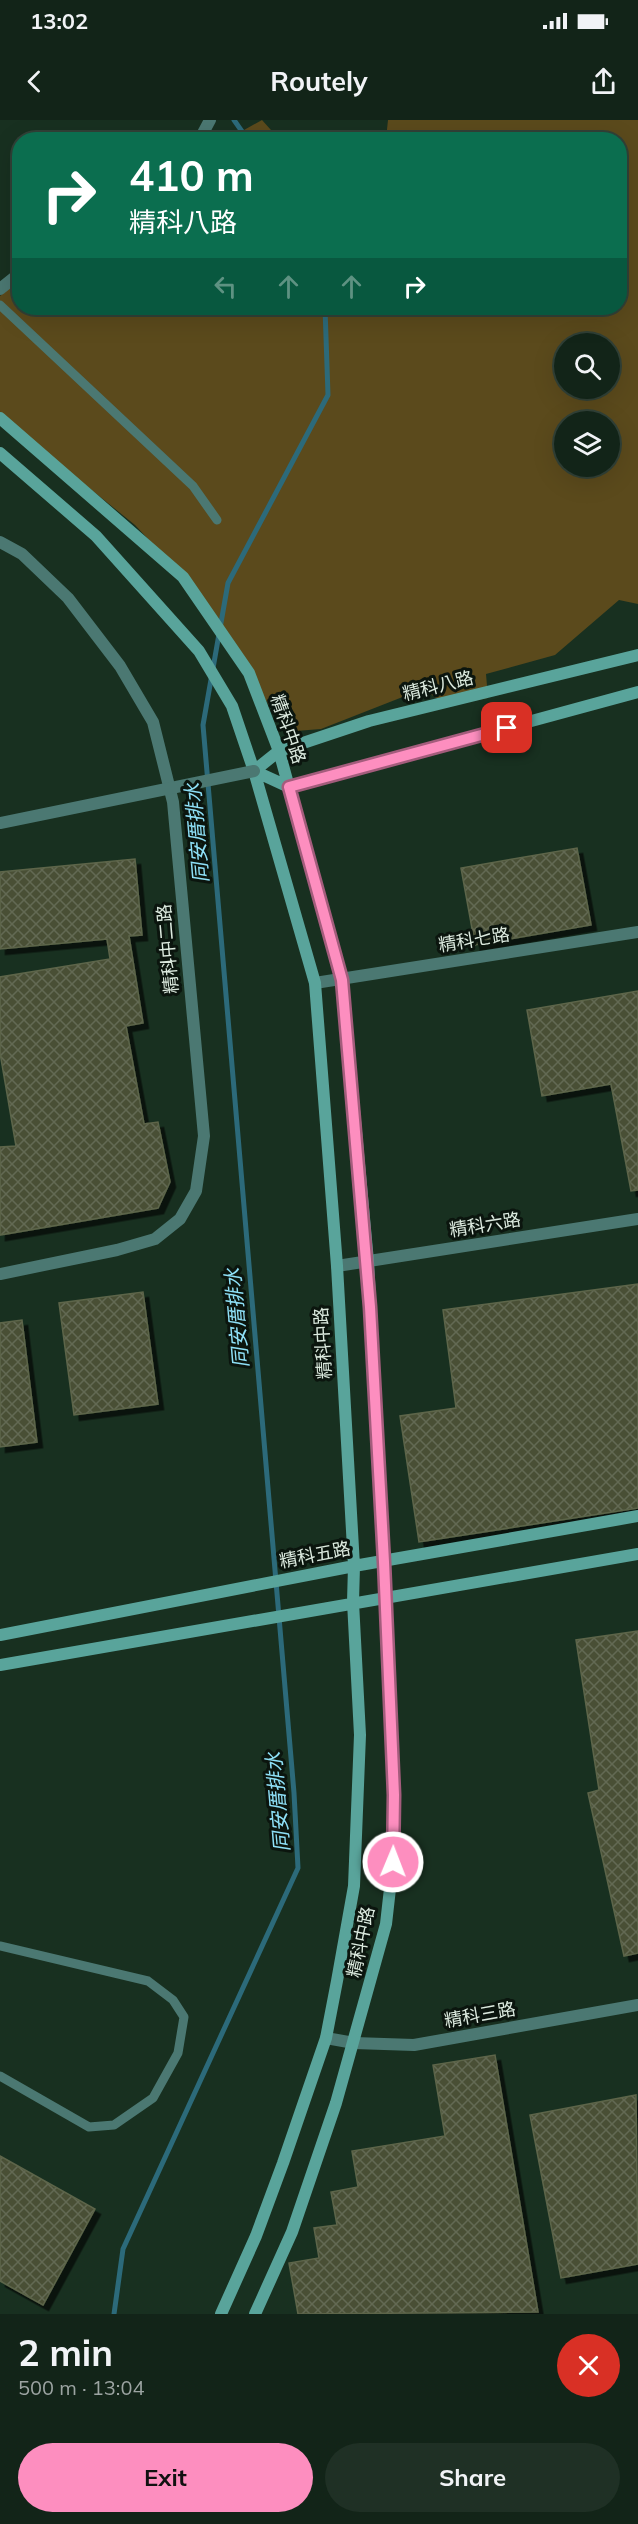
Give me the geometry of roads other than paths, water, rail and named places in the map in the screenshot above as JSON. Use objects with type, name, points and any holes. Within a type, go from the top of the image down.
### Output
[{"type":"street","points":[[0,289],[12,279]]},
{"type":"street","name":"精科中路","points":[[0,418],[183,577],[249,673],[279,751],[342,980],[368,1261],[394,1795],[393,1862],[386,1924],[354,2043],[318,2159],[292,2232],[255,2314]]},
{"type":"street","name":"精科中路","points":[[0,453],[96,536],[199,651],[231,706],[254,771],[315,983],[337,1266],[354,1566],[353,1602],[360,1736],[354,1886],[326,2038],[256,2236],[221,2314]]},
{"type":"street","name":"精科中二路","points":[[0,542],[22,554],[68,598],[120,666],[153,722],[173,802],[204,1136],[196,1191],[180,1219],[155,1239],[117,1250],[0,1274]]},
{"type":"street","name":"精科八路","points":[[0,823],[254,771],[279,751],[369,721],[638,655]]},
{"type":"street","points":[[254,771],[289,787],[638,692]]},
{"type":"street","name":"精科七路","points":[[315,983],[638,932]]},
{"type":"street","name":"精科六路","points":[[337,1266],[638,1219]]},
{"type":"street","name":"精科五路","points":[[0,1635],[354,1566],[638,1516]]},
{"type":"street","points":[[0,1665],[638,1554]]},
{"type":"street","name":"精科三路","points":[[326,2038],[354,2043],[414,2045],[638,2005]]},
{"type":"lane","points":[[0,305],[193,486],[217,520]]},
{"type":"lane","points":[[0,1946],[148,1981],[173,2000],[184,2017],[177,2053],[153,2098],[114,2125],[89,2127],[0,2076]]},
{"type":"waterway","name":"同安厝排水","points":[[234,120],[242,132]]},
{"type":"waterway","name":"同安厝排水","points":[[114,2314],[123,2249],[298,1868],[294,1793],[203,725],[228,583],[328,395],[325,315]]}]
